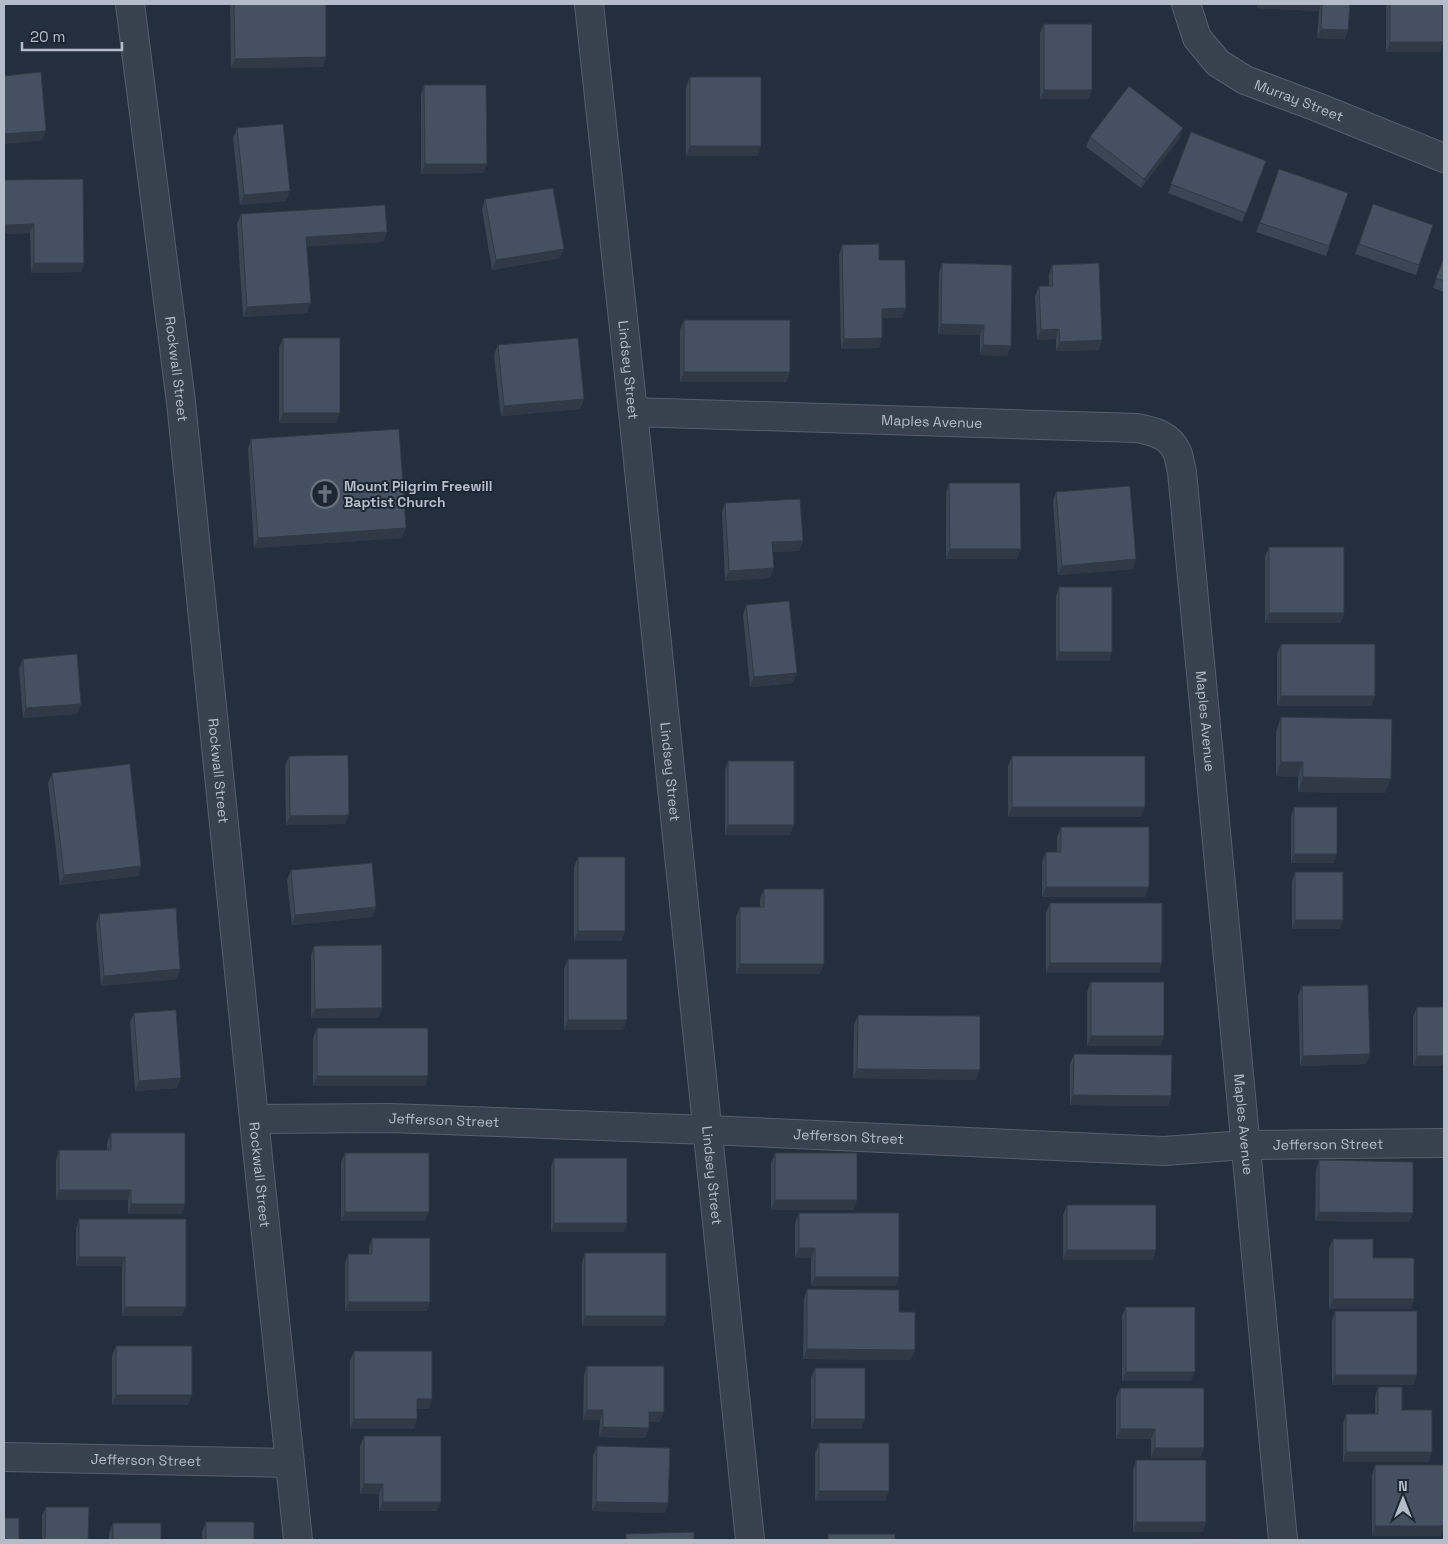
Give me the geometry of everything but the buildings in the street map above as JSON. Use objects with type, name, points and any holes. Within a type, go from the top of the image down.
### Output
[{"type":"street","name":"Rockwall Street","points":[[130,4],[181,402],[298,1540]]},
{"type":"street","name":"Lindsey Street","points":[[588,4],[633,412],[750,1540]]},
{"type":"street","name":"Murray Street","points":[[1186,4],[1197,38],[1218,63],[1245,80],[1444,158]]},
{"type":"street","name":"Maples Avenue","points":[[633,412],[1137,428],[1156,431],[1168,440],[1177,451],[1182,472],[1283,1540]]},
{"type":"street","name":"Jefferson Street","points":[[254,1119],[390,1118],[708,1130],[1164,1151],[1245,1145],[1444,1143]]},
{"type":"street","name":"Jefferson Street","points":[[4,1457],[290,1463]]},
{"type":"place","name":"Mount Pilgrim Freewill Baptist Church","points":[[325,494]]}]
